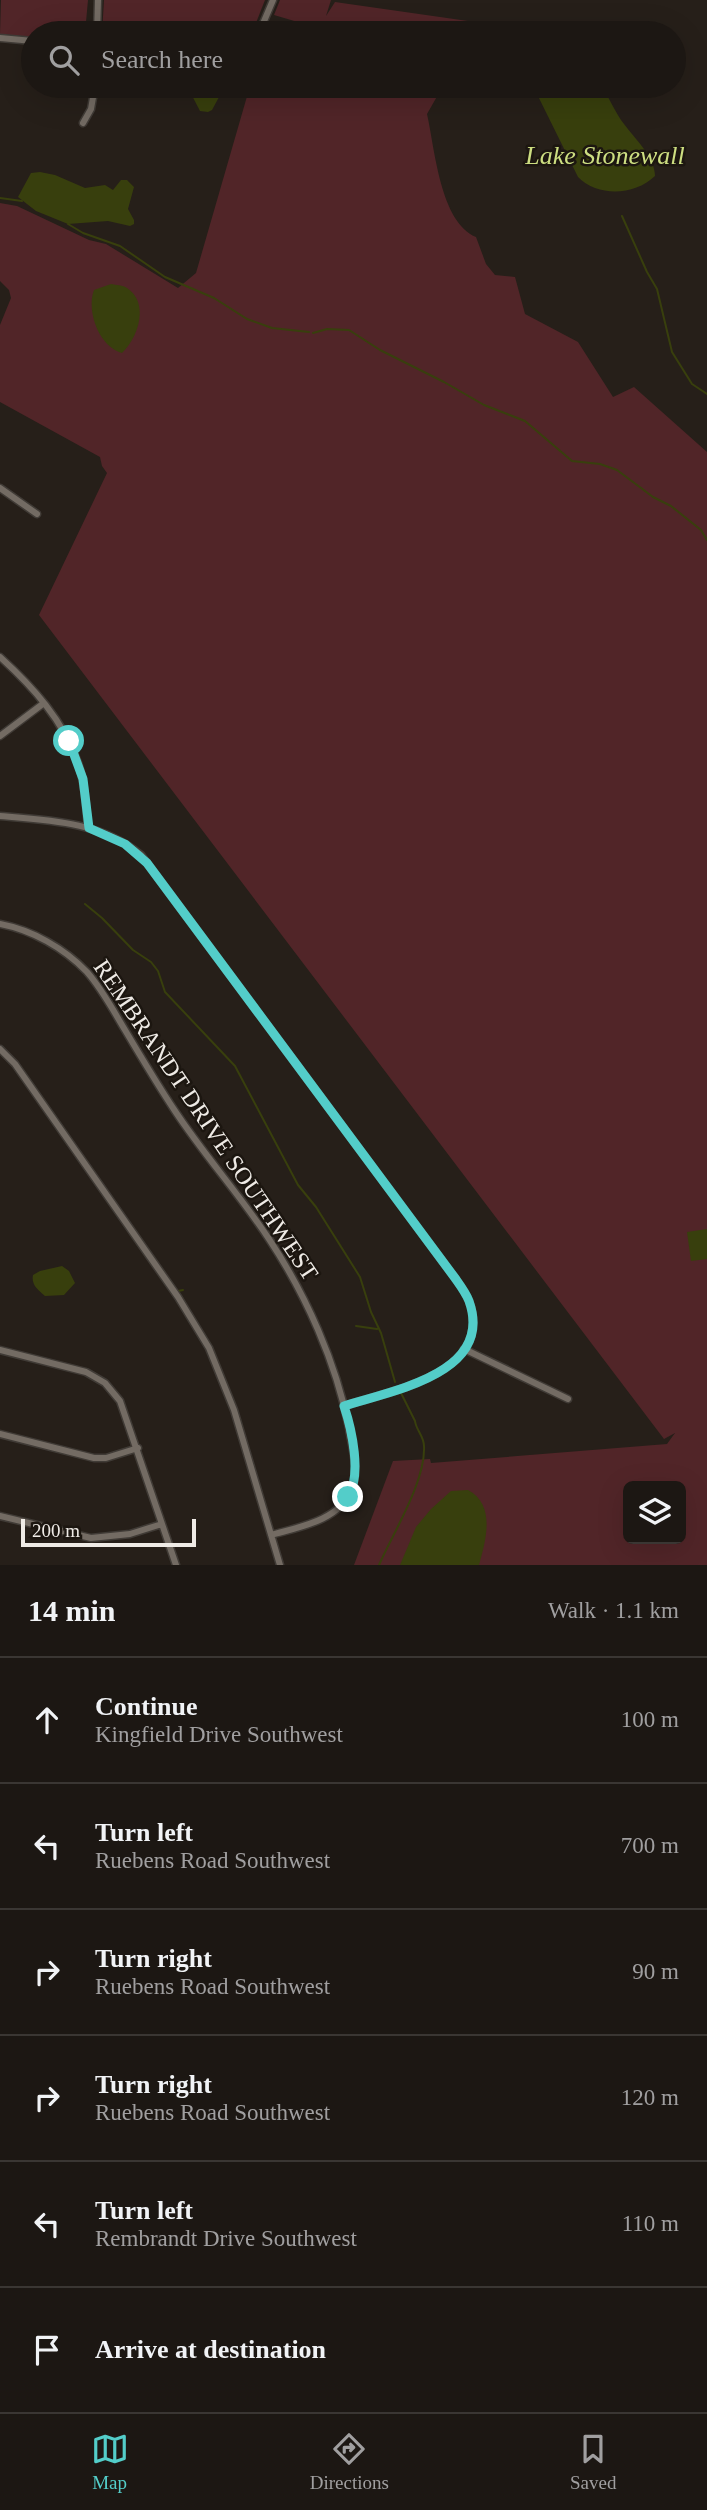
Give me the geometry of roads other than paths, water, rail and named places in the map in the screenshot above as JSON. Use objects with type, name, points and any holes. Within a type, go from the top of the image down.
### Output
[{"type":"street","points":[[97,21],[98,0]]},
{"type":"street","points":[[264,21],[273,0]]},
{"type":"street","points":[[0,38],[21,40]]},
{"type":"street","points":[[83,124],[91,109],[93,98]]},
{"type":"street","points":[[0,488],[37,514]]},
{"type":"street","points":[[0,657],[23,678],[44,703],[69,741],[78,763],[85,793],[89,828]]},
{"type":"street","points":[[0,736],[44,703]]},
{"type":"street","points":[[0,816],[66,822],[89,828],[125,844],[147,863],[455,1278],[469,1301],[472,1315],[469,1339],[457,1360],[435,1376],[344,1406]]},
{"type":"street","name":"REMBRANDT DRIVE SOUTHWEST","points":[[0,924],[41,939],[79,965],[93,981],[176,1113],[281,1258],[320,1337],[344,1406],[355,1460],[355,1477],[351,1493],[335,1511],[319,1520],[271,1535]]},
{"type":"street","points":[[0,1049],[15,1064],[198,1327],[219,1369],[234,1410],[280,1565]]},
{"type":"street","points":[[464,1349],[568,1399]]},
{"type":"street","points":[[0,1350],[86,1372],[97,1377],[113,1391],[120,1401],[138,1448],[176,1565]]},
{"type":"street","points":[[0,1434],[94,1458],[106,1458],[138,1448]]},
{"type":"street","points":[[0,1516],[91,1538],[130,1534],[162,1524]]},
{"type":"water","points":[[193,98],[218,98],[212,110],[200,111]]},
{"type":"water","name":"Lake Stonewall","points":[[539,98],[608,98],[648,155],[655,176],[637,187],[616,191],[596,188],[578,177]]},
{"type":"water","points":[[31,173],[55,175],[85,188],[105,185],[113,190],[121,180],[127,180],[134,187],[128,209],[134,224],[130,226],[108,221],[68,224],[36,211],[18,197]]},
{"type":"water","points":[[111,284],[125,287],[134,294],[140,311],[137,330],[122,353],[107,344],[93,318],[94,290]]},
{"type":"water","points":[[707,1229],[707,1259],[691,1261],[687,1232]]},
{"type":"water","points":[[62,1266],[69,1271],[75,1283],[64,1295],[45,1296],[34,1284],[33,1275]]},
{"type":"water","points":[[468,1490],[483,1505],[486,1514],[486,1534],[479,1565],[400,1565],[416,1527],[431,1509],[451,1491]]},
{"type":"waterway","points":[[0,198],[22,201]]},
{"type":"waterway","points":[[622,216],[657,289],[672,352],[692,384],[707,394]]},
{"type":"waterway","points":[[68,224],[83,233],[120,246],[165,277],[214,298],[247,319],[272,328],[309,332]]},
{"type":"waterway","points":[[313,333],[327,329],[349,330],[380,350],[484,405],[525,421],[572,461],[600,464],[617,470],[653,497],[671,506],[701,530],[707,540]]},
{"type":"waterway","points":[[85,904],[133,950],[151,962],[158,971],[165,992],[235,1066],[298,1185],[316,1207],[360,1277],[381,1333],[395,1382]]},
{"type":"waterway","points":[[178,1291],[183,1290]]},
{"type":"waterway","points":[[356,1326],[377,1329]]},
{"type":"waterway","points":[[379,1565],[414,1491],[423,1460],[423,1439],[401,1393]]}]
